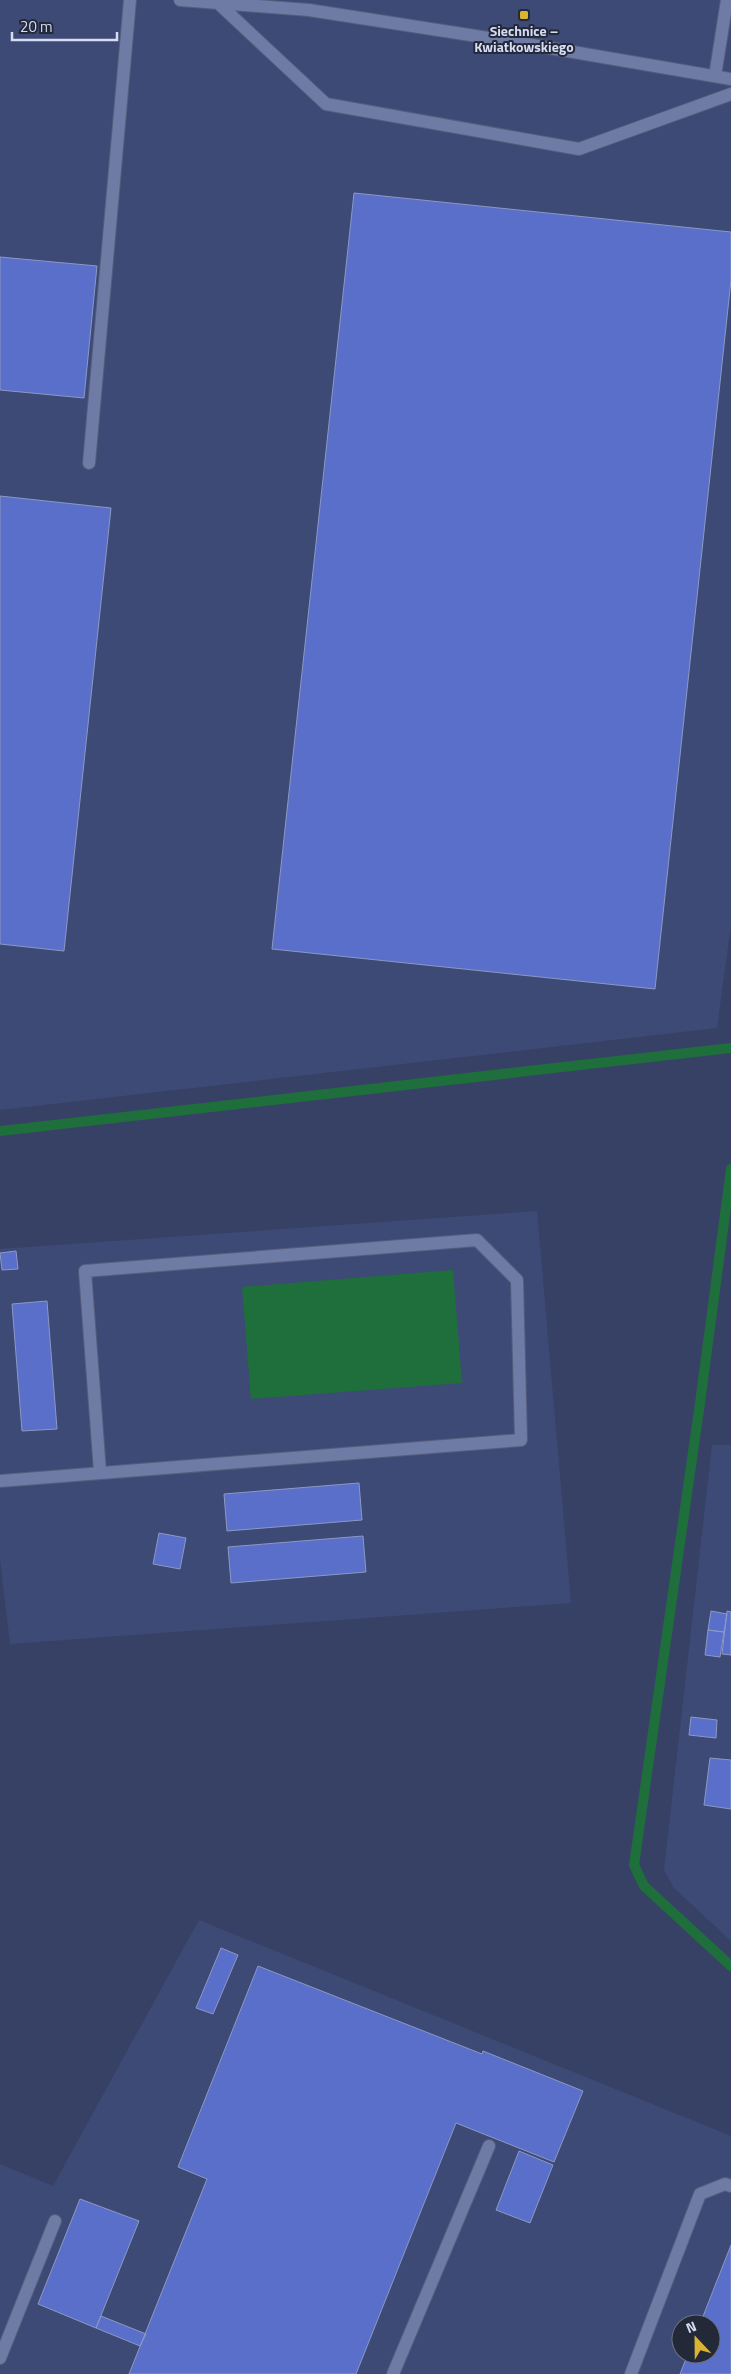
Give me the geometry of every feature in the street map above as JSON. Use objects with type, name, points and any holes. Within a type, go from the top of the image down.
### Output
[{"type":"lane","points":[[89,463],[130,0]]},
{"type":"lane","points":[[180,0],[219,4],[311,5],[731,79]]},
{"type":"lane","points":[[715,76],[727,0]]},
{"type":"lane","points":[[219,4],[326,104],[579,149],[731,94]]},
{"type":"lane","points":[[0,1481],[521,1440],[517,1280],[477,1240],[85,1271],[100,1472]]},
{"type":"lane","points":[[393,2374],[489,2146]]},
{"type":"lane","points":[[631,2374],[700,2194],[725,2184],[731,2186]]},
{"type":"lane","points":[[0,2358],[54,2221]]},
{"type":"shaded area","points":[[0,0],[731,0],[731,924],[717,1028],[0,1110]]},
{"type":"shaded area","points":[[537,1211],[571,1603],[10,1644],[0,1559],[0,1249]]},
{"type":"shaded area","points":[[453,1270],[462,1383],[251,1399],[242,1287]]},
{"type":"shaded area","points":[[712,1445],[731,1445],[731,1941],[674,1888],[664,1870]]},
{"type":"shaded area","points":[[199,1920],[731,2136],[731,2374],[0,2374],[0,2164],[53,2186]]},
{"type":"building","points":[[354,193],[731,232],[731,280],[655,989],[272,949]]},
{"type":"building","points":[[0,257],[97,266],[84,398],[0,390]]},
{"type":"building","points":[[0,496],[111,508],[64,951],[0,944]]},
{"type":"building","points":[[16,1251],[18,1269],[2,1270],[0,1253]]},
{"type":"building","points":[[47,1301],[57,1429],[22,1431],[12,1304]]},
{"type":"building","points":[[359,1483],[362,1520],[227,1531],[224,1494]]},
{"type":"building","points":[[159,1533],[186,1538],[180,1569],[153,1564]]},
{"type":"building","points":[[363,1536],[366,1572],[231,1583],[228,1547]]},
{"type":"building","points":[[711,1611],[727,1614],[724,1632],[708,1630]]},
{"type":"building","points":[[727,1611],[731,1612],[731,1655],[722,1654]]},
{"type":"building","points":[[708,1630],[724,1632],[720,1657],[705,1655]]},
{"type":"building","points":[[691,1717],[717,1720],[716,1738],[689,1735]]},
{"type":"building","points":[[710,1758],[731,1760],[731,1809],[704,1805]]},
{"type":"building","points":[[221,1948],[238,1955],[213,2014],[196,2008]]},
{"type":"building","points":[[258,1966],[482,2054],[483,2051],[583,2091],[554,2162],[456,2123],[356,2374],[129,2374],[207,2179],[178,2167]]},
{"type":"building","points":[[519,2151],[553,2165],[530,2223],[496,2210]]},
{"type":"building","points":[[80,2199],[139,2221],[96,2328],[38,2304]]},
{"type":"building","points":[[731,2245],[731,2374],[680,2374],[684,2364],[721,2364],[721,2314],[704,2314]]},
{"type":"building","points":[[101,2316],[146,2334],[140,2346],[96,2328]]},
{"type":"waterway","points":[[0,1131],[731,1048]]},
{"type":"waterway","points":[[731,1169],[700,1403],[634,1865],[644,1886],[731,1966]]},
{"type":"place","name":"Siechnice – Kwiatkowskiego","points":[[524,15]]}]
